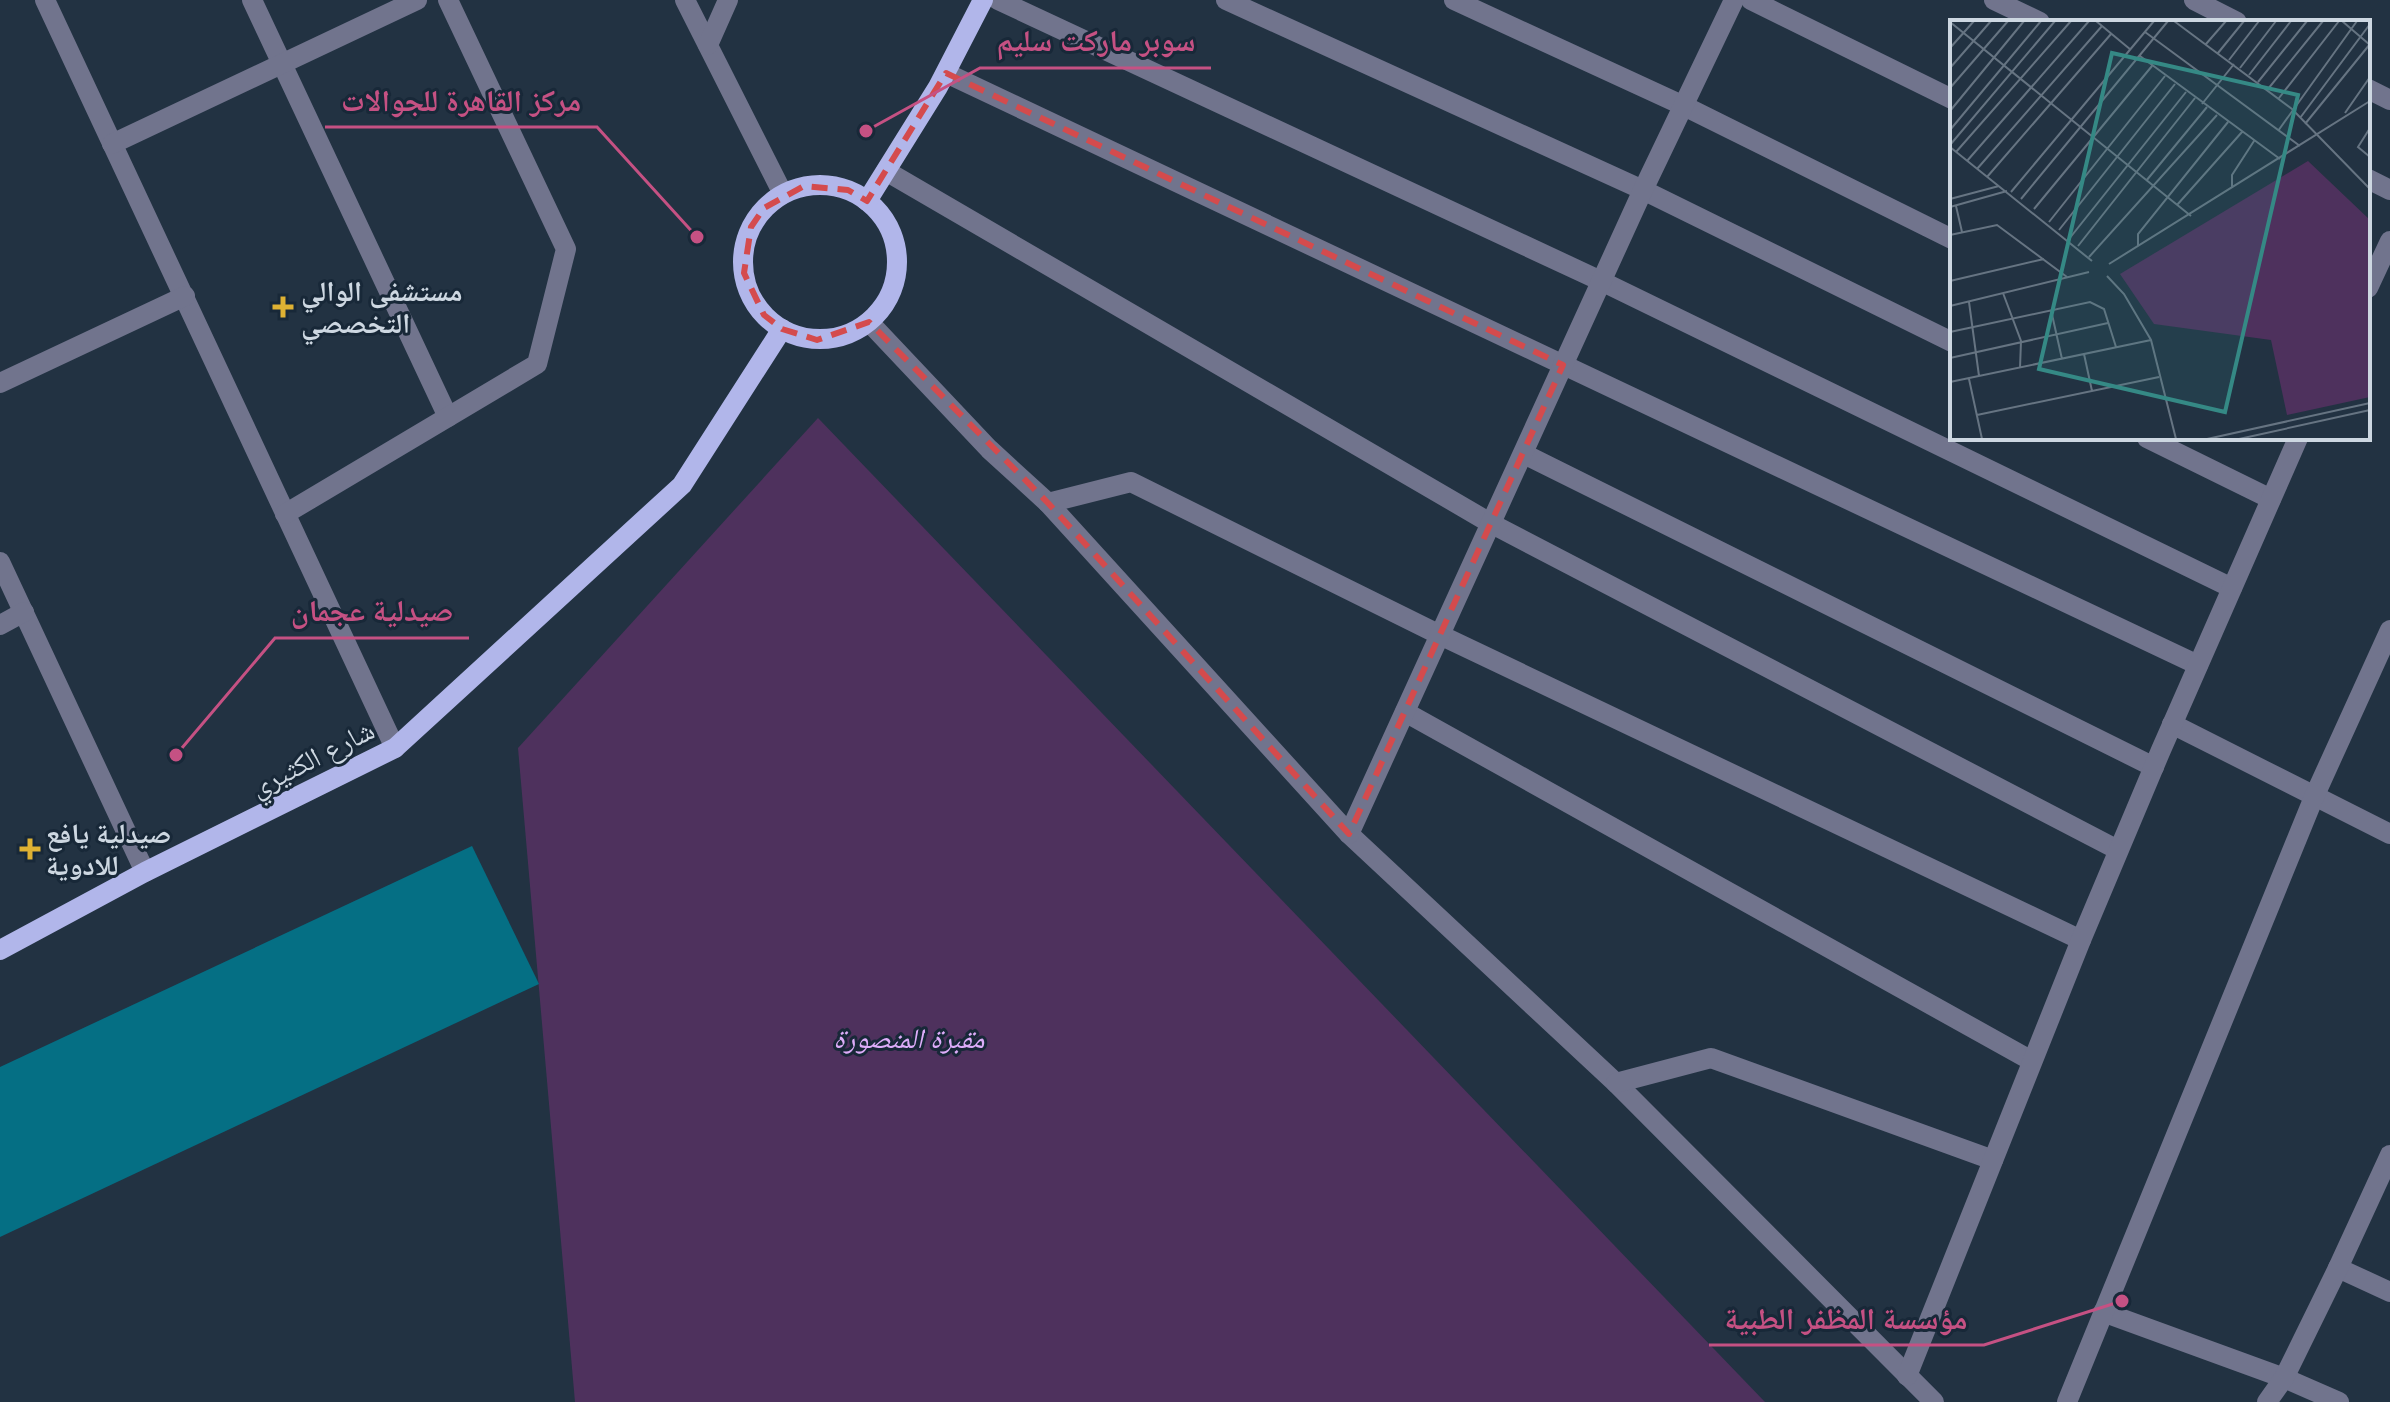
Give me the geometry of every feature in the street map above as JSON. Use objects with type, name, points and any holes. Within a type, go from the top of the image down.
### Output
[{"type":"main road","points":[[867,201],[946,73],[983,0]]},
{"type":"main road","points":[[826,185],[848,190],[867,201],[881,215],[891,232],[896,251],[897,270],[892,290],[883,307],[869,322],[836,338],[817,340],[782,329],[764,315],[751,295],[744,273],[744,249],[751,227],[764,208],[783,194],[804,186],[826,185]]},
{"type":"main road","name":"شارع الكثيري","points":[[0,950],[145,872],[395,748],[682,485],[782,329]]},
{"type":"street","points":[[45,0],[395,748]]},
{"type":"street","points":[[252,0],[448,417]]},
{"type":"street","points":[[112,144],[417,0]]},
{"type":"street","points":[[285,514],[537,364],[566,249],[448,0]]},
{"type":"street","points":[[685,0],[783,194]]},
{"type":"street","points":[[708,45],[728,0]]},
{"type":"street","points":[[998,0],[1601,281],[2232,588]]},
{"type":"street","points":[[1226,0],[1643,190],[1950,341]]},
{"type":"street","points":[[1454,0],[1682,105],[1950,238]]},
{"type":"street","points":[[1349,834],[1682,105],[1734,0]]},
{"type":"street","points":[[1751,0],[1950,98]]},
{"type":"street","points":[[1994,0],[2036,20]]},
{"type":"street","points":[[2194,0],[2233,20]]},
{"type":"street","points":[[946,73],[2198,665]]},
{"type":"street","points":[[2370,90],[2390,100]]},
{"type":"street","points":[[886,171],[1492,524],[2118,850]]},
{"type":"street","points":[[2370,180],[2390,190]]},
{"type":"street","points":[[2370,284],[2390,241]]},
{"type":"street","points":[[0,383],[185,296]]},
{"type":"street","points":[[869,322],[989,449],[1048,503],[1349,834],[1616,1083],[1934,1402]]},
{"type":"street","points":[[2151,440],[2271,499]]},
{"type":"street","points":[[1907,1376],[2118,850],[2297,440]]},
{"type":"street","points":[[1524,454],[2154,767]]},
{"type":"street","points":[[1048,503],[1131,482],[1440,635],[2081,940]]},
{"type":"street","points":[[0,562],[145,872]]},
{"type":"street","points":[[0,625],[24,612]]},
{"type":"street","points":[[2067,1402],[2314,797],[2390,630]]},
{"type":"street","points":[[1405,712],[2032,1061]]},
{"type":"street","points":[[2172,724],[2390,834]]},
{"type":"street","points":[[1616,1083],[1711,1058],[1993,1160]]},
{"type":"street","points":[[2267,1402],[2284,1378],[2387,1168]]},
{"type":"street","points":[[2338,1268],[2390,1292]]},
{"type":"street","points":[[2103,1312],[2284,1378],[2339,1402]]},
{"type":"highlighted area","points":[[946,73],[1563,365],[1349,834],[1048,503],[869,322],[817,340],[782,329],[764,315],[744,273],[751,227],[764,208],[804,186],[848,190],[867,201]]},
{"type":"green space","name":"مقبرة المنصورة","points":[[818,418],[1765,1402],[575,1402],[518,748]]},
{"type":"building","points":[[472,846],[539,984],[0,1237],[0,1067]]},
{"type":"place","name":"سوبر ماركت سليم","points":[[866,131]]},
{"type":"place","name":"مركز القاهرة للجوالات","points":[[697,237]]},
{"type":"place","name":"مستشفى الوالي التخصصي","points":[[283,307]]},
{"type":"place","name":"صيدلية عجمان","points":[[176,755]]},
{"type":"place","name":"صيدلية يافع للادوية","points":[[30,849]]},
{"type":"place","name":"مؤسسة المظفر الطبية","points":[[2122,1301]]}]
